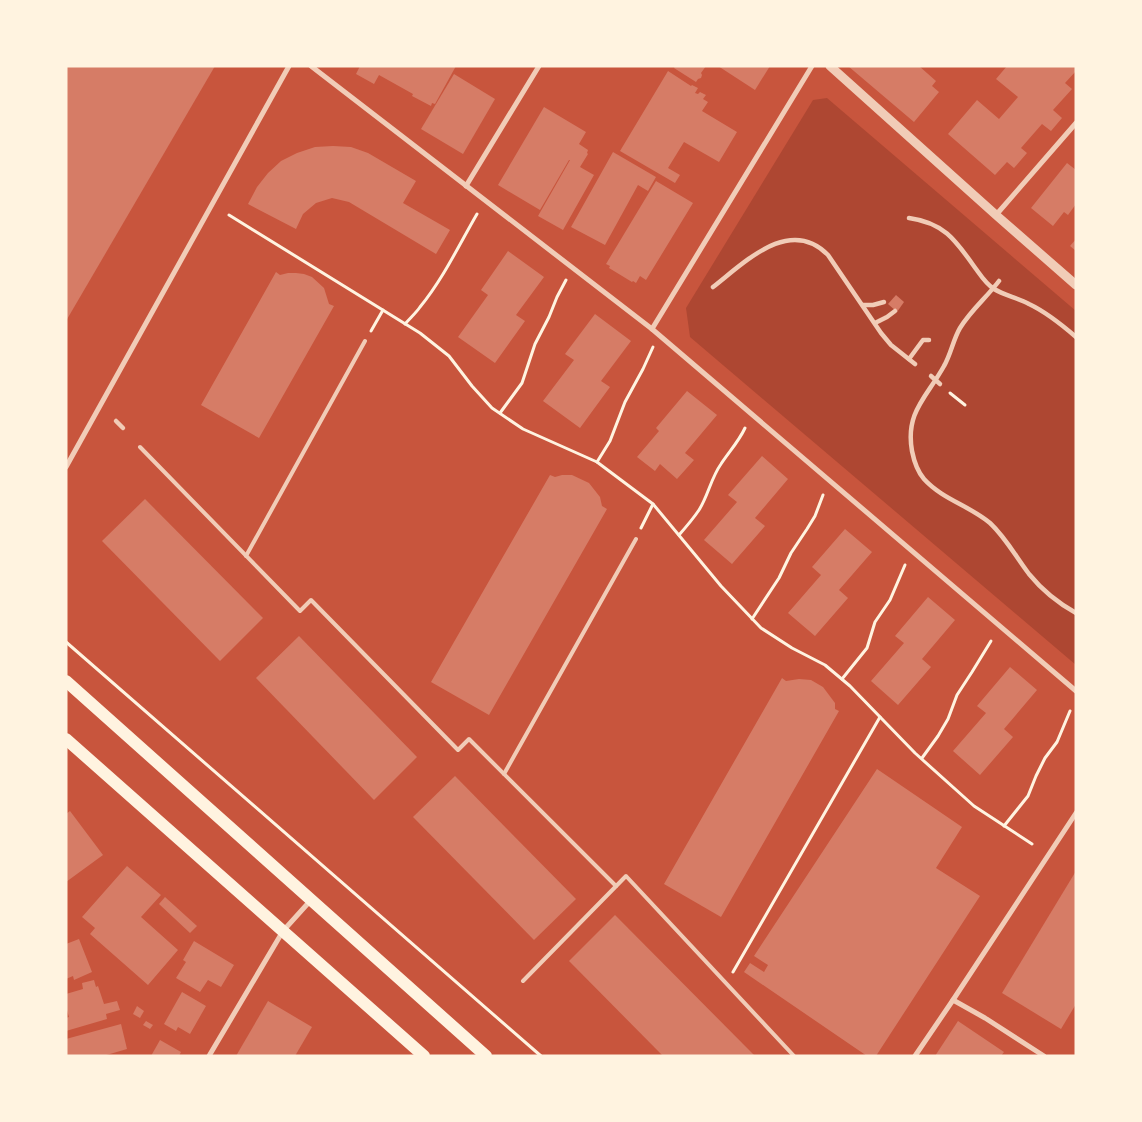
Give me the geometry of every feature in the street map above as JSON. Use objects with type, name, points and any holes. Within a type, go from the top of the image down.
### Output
[{"type":"main road","points":[[66,681],[486,1056]]},
{"type":"main road","points":[[66,739],[424,1056]]},
{"type":"street","points":[[66,467],[289,66]]},
{"type":"street","points":[[311,66],[652,329],[1076,691]]},
{"type":"street","points":[[466,186],[539,66]]},
{"type":"street","points":[[652,329],[812,66]]},
{"type":"street","points":[[830,66],[1076,284]]},
{"type":"street","points":[[996,215],[1076,123]]},
{"type":"street","points":[[909,218],[934,224],[944,231],[959,246],[986,282],[994,288],[1032,305],[1062,324],[1076,337]]},
{"type":"street","points":[[713,287],[747,260],[772,244],[796,239],[811,242],[828,255],[892,345],[915,364]]},
{"type":"street","points":[[999,281],[960,324],[938,382],[920,402],[913,416],[910,431],[911,446],[917,468],[923,478],[942,494],[989,523],[1001,535],[1031,576],[1063,606],[1076,613]]},
{"type":"street","points":[[863,305],[884,302]]},
{"type":"street","points":[[875,323],[894,311]]},
{"type":"street","points":[[909,359],[923,340],[929,340]]},
{"type":"street","points":[[947,341],[954,341]]},
{"type":"street","points":[[931,376],[938,382]]},
{"type":"street","points":[[116,421],[123,428]]},
{"type":"street","points":[[915,1056],[1076,813]]},
{"type":"street","points":[[209,1056],[283,931],[311,900]]},
{"type":"street","points":[[953,1000],[1044,1056]]},
{"type":"lane","points":[[246,556],[365,341]]},
{"type":"lane","points":[[140,447],[300,611],[311,600],[458,750],[469,739],[616,886]]},
{"type":"lane","points":[[504,774],[636,539]]},
{"type":"lane","points":[[523,980],[626,876],[794,1056]]},
{"type":"path","points":[[405,324],[421,306],[440,279],[477,214]]},
{"type":"path","points":[[229,215],[420,333],[449,356],[478,393],[500,414],[523,429],[597,462],[653,504],[720,586],[761,628],[792,648],[825,665],[842,679],[974,806],[1032,844]]},
{"type":"path","points":[[500,414],[522,383],[535,344],[566,280]]},
{"type":"path","points":[[365,341],[383,310]]},
{"type":"path","points":[[597,462],[610,441],[625,402],[644,370],[653,346]]},
{"type":"path","points":[[938,382],[965,405]]},
{"type":"path","points":[[679,535],[700,509],[720,465],[745,428]]},
{"type":"path","points":[[752,619],[779,578],[791,553],[815,516],[823,495]]},
{"type":"path","points":[[636,539],[653,504]]},
{"type":"path","points":[[842,679],[867,648],[875,622],[890,600],[905,565]]},
{"type":"path","points":[[922,758],[948,719],[957,695],[991,641]]},
{"type":"path","points":[[66,642],[541,1056]]},
{"type":"path","points":[[1004,826],[1028,796],[1045,758],[1057,742],[1070,711]]},
{"type":"path","points":[[726,983],[880,717]]},
{"type":"shaded area","points":[[827,98],[1076,311],[1076,665],[690,337],[686,308],[813,100]]},
{"type":"building","points":[[66,66],[215,66],[66,321]]},
{"type":"building","points":[[360,66],[456,66],[435,104],[432,103],[431,106],[379,75],[374,84],[356,74]]},
{"type":"building","points":[[675,66],[706,66],[701,73],[701,78],[696,82],[674,68]]},
{"type":"building","points":[[718,66],[770,66],[755,90]]},
{"type":"building","points":[[848,66],[919,66],[936,81],[932,86],[939,92],[914,122]]},
{"type":"building","points":[[1007,66],[1076,66],[1076,71],[1065,83],[1072,89],[1053,110],[1062,118],[1051,131],[1042,124],[1021,148],[1027,153],[1014,168],[1007,162],[995,175],[948,134],[977,100],[999,119],[1018,97],[996,79]]},
{"type":"building","points":[[668,71],[691,86],[698,88],[695,93],[698,94],[700,92],[706,95],[703,99],[708,102],[702,111],[737,132],[719,162],[684,142],[668,168],[680,175],[675,183],[620,151]]},
{"type":"building","points":[[454,74],[495,99],[463,154],[421,129]]},
{"type":"building","points":[[544,107],[586,132],[579,144],[588,150],[588,154],[580,167],[594,175],[563,230],[538,216],[570,160],[540,210],[498,185]]},
{"type":"building","points":[[315,147],[351,147],[368,153],[416,181],[403,203],[450,230],[436,254],[349,202],[332,198],[316,203],[303,214],[296,229],[248,204],[257,187],[281,161]]},
{"type":"building","points":[[613,152],[656,177],[648,191],[638,185],[605,245],[571,227]]},
{"type":"building","points":[[1067,163],[1076,170],[1076,204],[1068,215],[1064,212],[1053,226],[1031,208]]},
{"type":"building","points":[[656,181],[693,203],[646,280],[640,276],[636,283],[609,268],[610,266],[606,264]]},
{"type":"building","points":[[1076,239],[1076,251],[1070,246]]},
{"type":"building","points":[[508,251],[544,277],[516,315],[525,321],[495,363],[458,337],[488,295],[481,290]]},
{"type":"building","points":[[276,272],[280,275],[296,273],[312,277],[324,288],[329,304],[334,306],[259,438],[201,405]]},
{"type":"building","points":[[896,295],[904,302],[897,312],[888,304]]},
{"type":"building","points":[[595,314],[631,341],[601,381],[610,387],[580,428],[543,401],[574,360],[565,354]]},
{"type":"building","points":[[687,391],[717,415],[685,453],[694,460],[677,479],[660,464],[655,471],[637,457],[659,431],[656,428]]},
{"type":"building","points":[[762,456],[788,479],[755,518],[765,526],[732,564],[704,540],[737,502],[728,495]]},
{"type":"building","points":[[550,475],[555,477],[572,475],[589,483],[600,497],[602,506],[607,509],[489,715],[431,682]]},
{"type":"building","points":[[145,499],[263,618],[220,661],[102,541]]},
{"type":"building","points":[[845,529],[872,552],[839,590],[848,598],[815,636],[788,613],[821,575],[812,567]]},
{"type":"building","points":[[928,597],[955,620],[922,659],[931,667],[898,705],[871,681],[904,643],[895,636]]},
{"type":"building","points":[[299,636],[417,757],[374,800],[256,678]]},
{"type":"building","points":[[1010,667],[1037,690],[1004,729],[1013,737],[980,775],[953,751],[986,713],[977,706]]},
{"type":"building","points":[[782,678],[786,681],[811,680],[823,687],[835,703],[835,709],[839,711],[721,917],[664,884]]},
{"type":"building","points":[[877,769],[962,827],[936,868],[980,896],[876,1056],[867,1056],[744,972],[750,963],[764,972],[768,965],[754,956]]},
{"type":"building","points":[[455,776],[576,899],[534,940],[413,817]]},
{"type":"building","points":[[70,811],[103,855],[66,882],[66,814]]},
{"type":"building","points":[[127,866],[161,895],[141,917],[178,950],[148,985],[90,934],[95,928],[82,917]]},
{"type":"building","points":[[1076,871],[1076,1004],[1061,1029],[1002,993]]},
{"type":"building","points":[[165,897],[197,926],[190,933],[159,904]]},
{"type":"building","points":[[615,915],[755,1056],[663,1056],[569,961]]},
{"type":"building","points":[[79,939],[92,972],[74,980],[73,976],[66,979],[66,944]]},
{"type":"building","points":[[194,941],[234,965],[221,987],[208,980],[200,992],[176,978],[186,962],[183,960]]},
{"type":"building","points":[[94,980],[104,1004],[117,1001],[120,1010],[106,1014],[107,1019],[66,1031],[66,1018],[69,1017],[66,1007],[66,994],[83,989],[82,983]]},
{"type":"building","points":[[182,992],[206,1006],[190,1034],[178,1027],[176,1031],[164,1024]]},
{"type":"building","points":[[268,1001],[312,1027],[295,1056],[236,1056]]},
{"type":"building","points":[[137,1006],[144,1011],[140,1018],[133,1014]]},
{"type":"building","points":[[146,1021],[153,1025],[150,1029],[143,1025]]},
{"type":"building","points":[[958,1021],[1004,1052],[1001,1056],[935,1056]]},
{"type":"building","points":[[121,1024],[127,1049],[103,1056],[66,1056],[66,1039]]},
{"type":"building","points":[[160,1040],[181,1052],[179,1056],[151,1056]]}]
